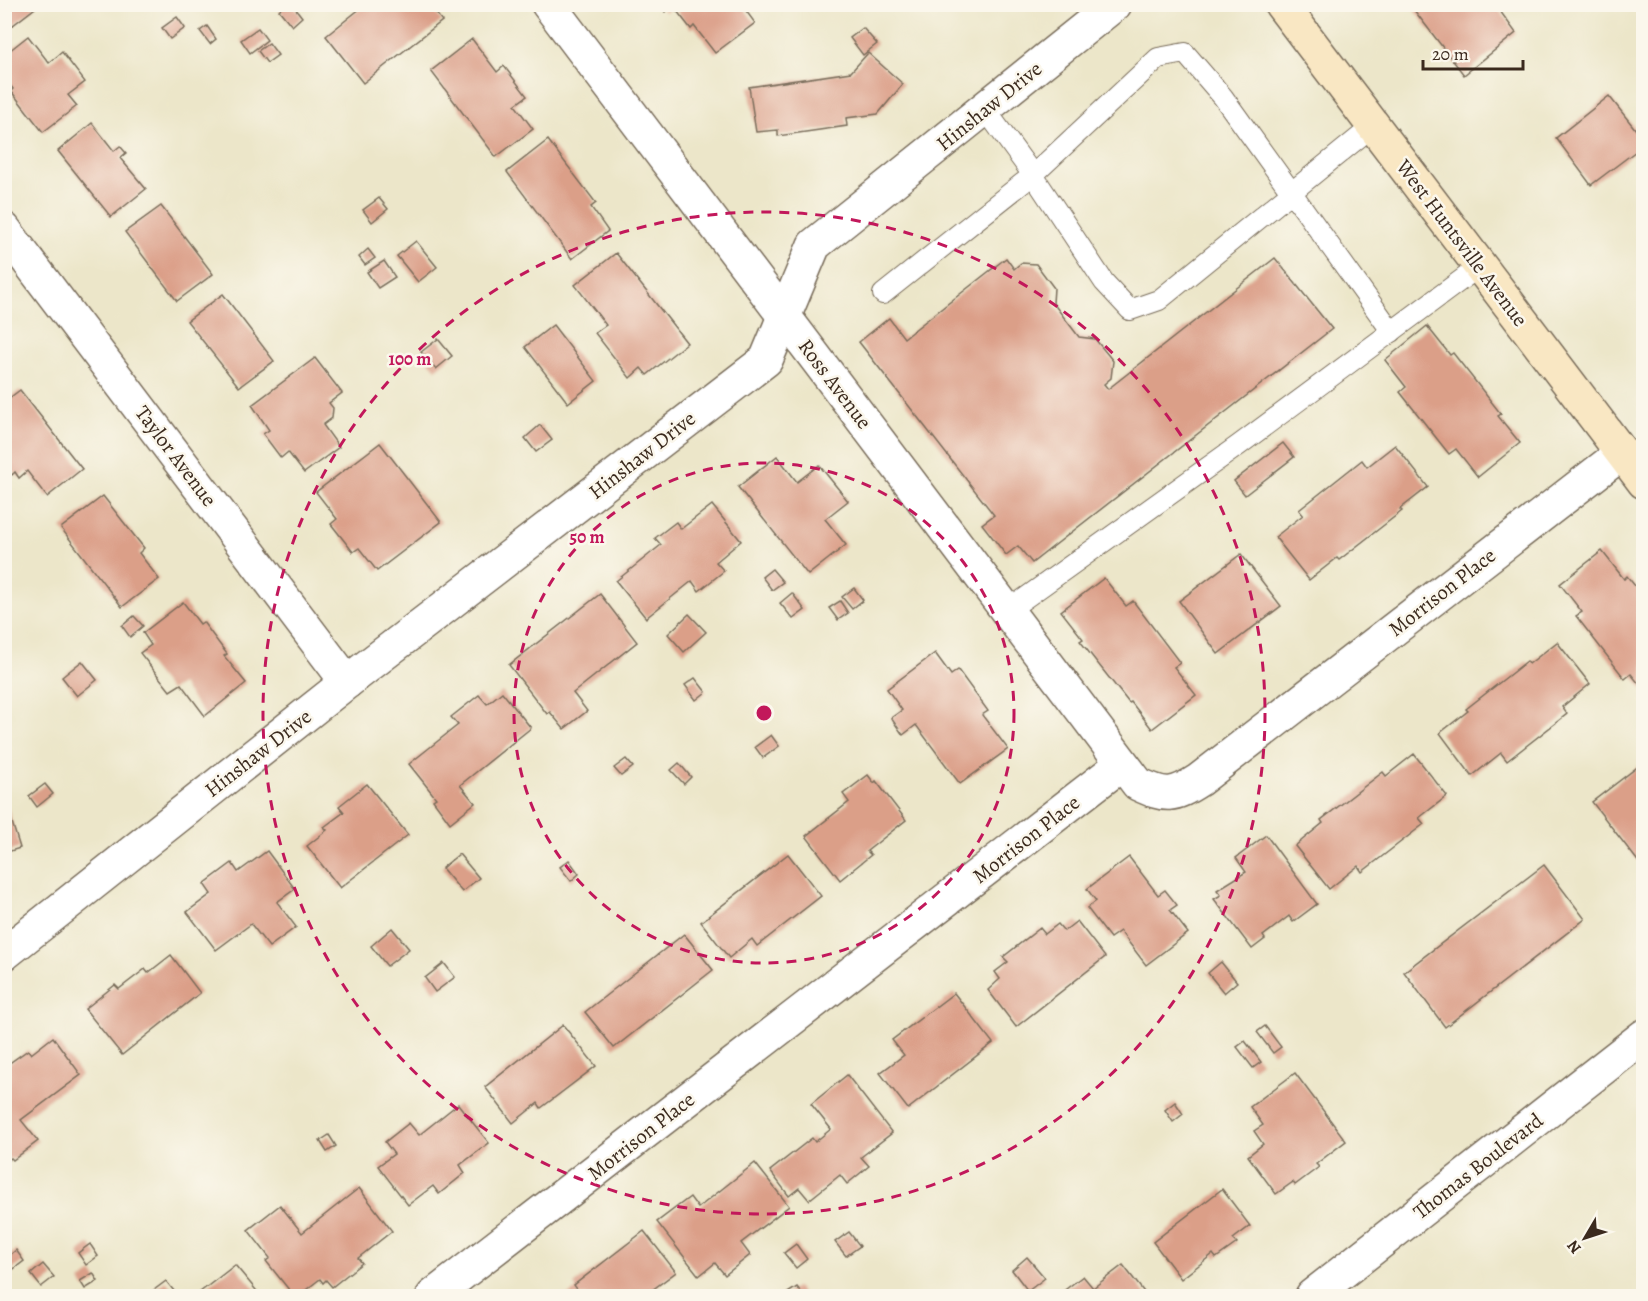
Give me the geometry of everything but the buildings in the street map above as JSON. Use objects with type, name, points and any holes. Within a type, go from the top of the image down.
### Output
[{"type":"main road","name":"West Huntsville Avenue","points":[[1284,5],[1373,126],[1644,482]]},
{"type":"street","name":"Ross Avenue","points":[[548,4],[1122,764]]},
{"type":"street","name":"Hinshaw Drive","points":[[4,954],[347,682],[766,360],[814,245],[1115,4]]},
{"type":"street","name":"Taylor Avenue","points":[[4,229],[347,682]]},
{"type":"street","name":"Morrison Place","points":[[433,1296],[1122,764],[1138,784],[1159,794],[1180,792],[1208,773],[1622,453]]},
{"type":"street","name":"Thomas Boulevard","points":[[1312,1296],[1644,1036]]},
{"type":"lane","points":[[883,294],[1033,175],[1158,58],[1185,54],[1223,97],[1392,332]]},
{"type":"lane","points":[[985,109],[1033,175],[1104,282],[1130,310],[1159,300],[1373,126]]},
{"type":"lane","points":[[1007,611],[1239,445],[1480,266]]}]
